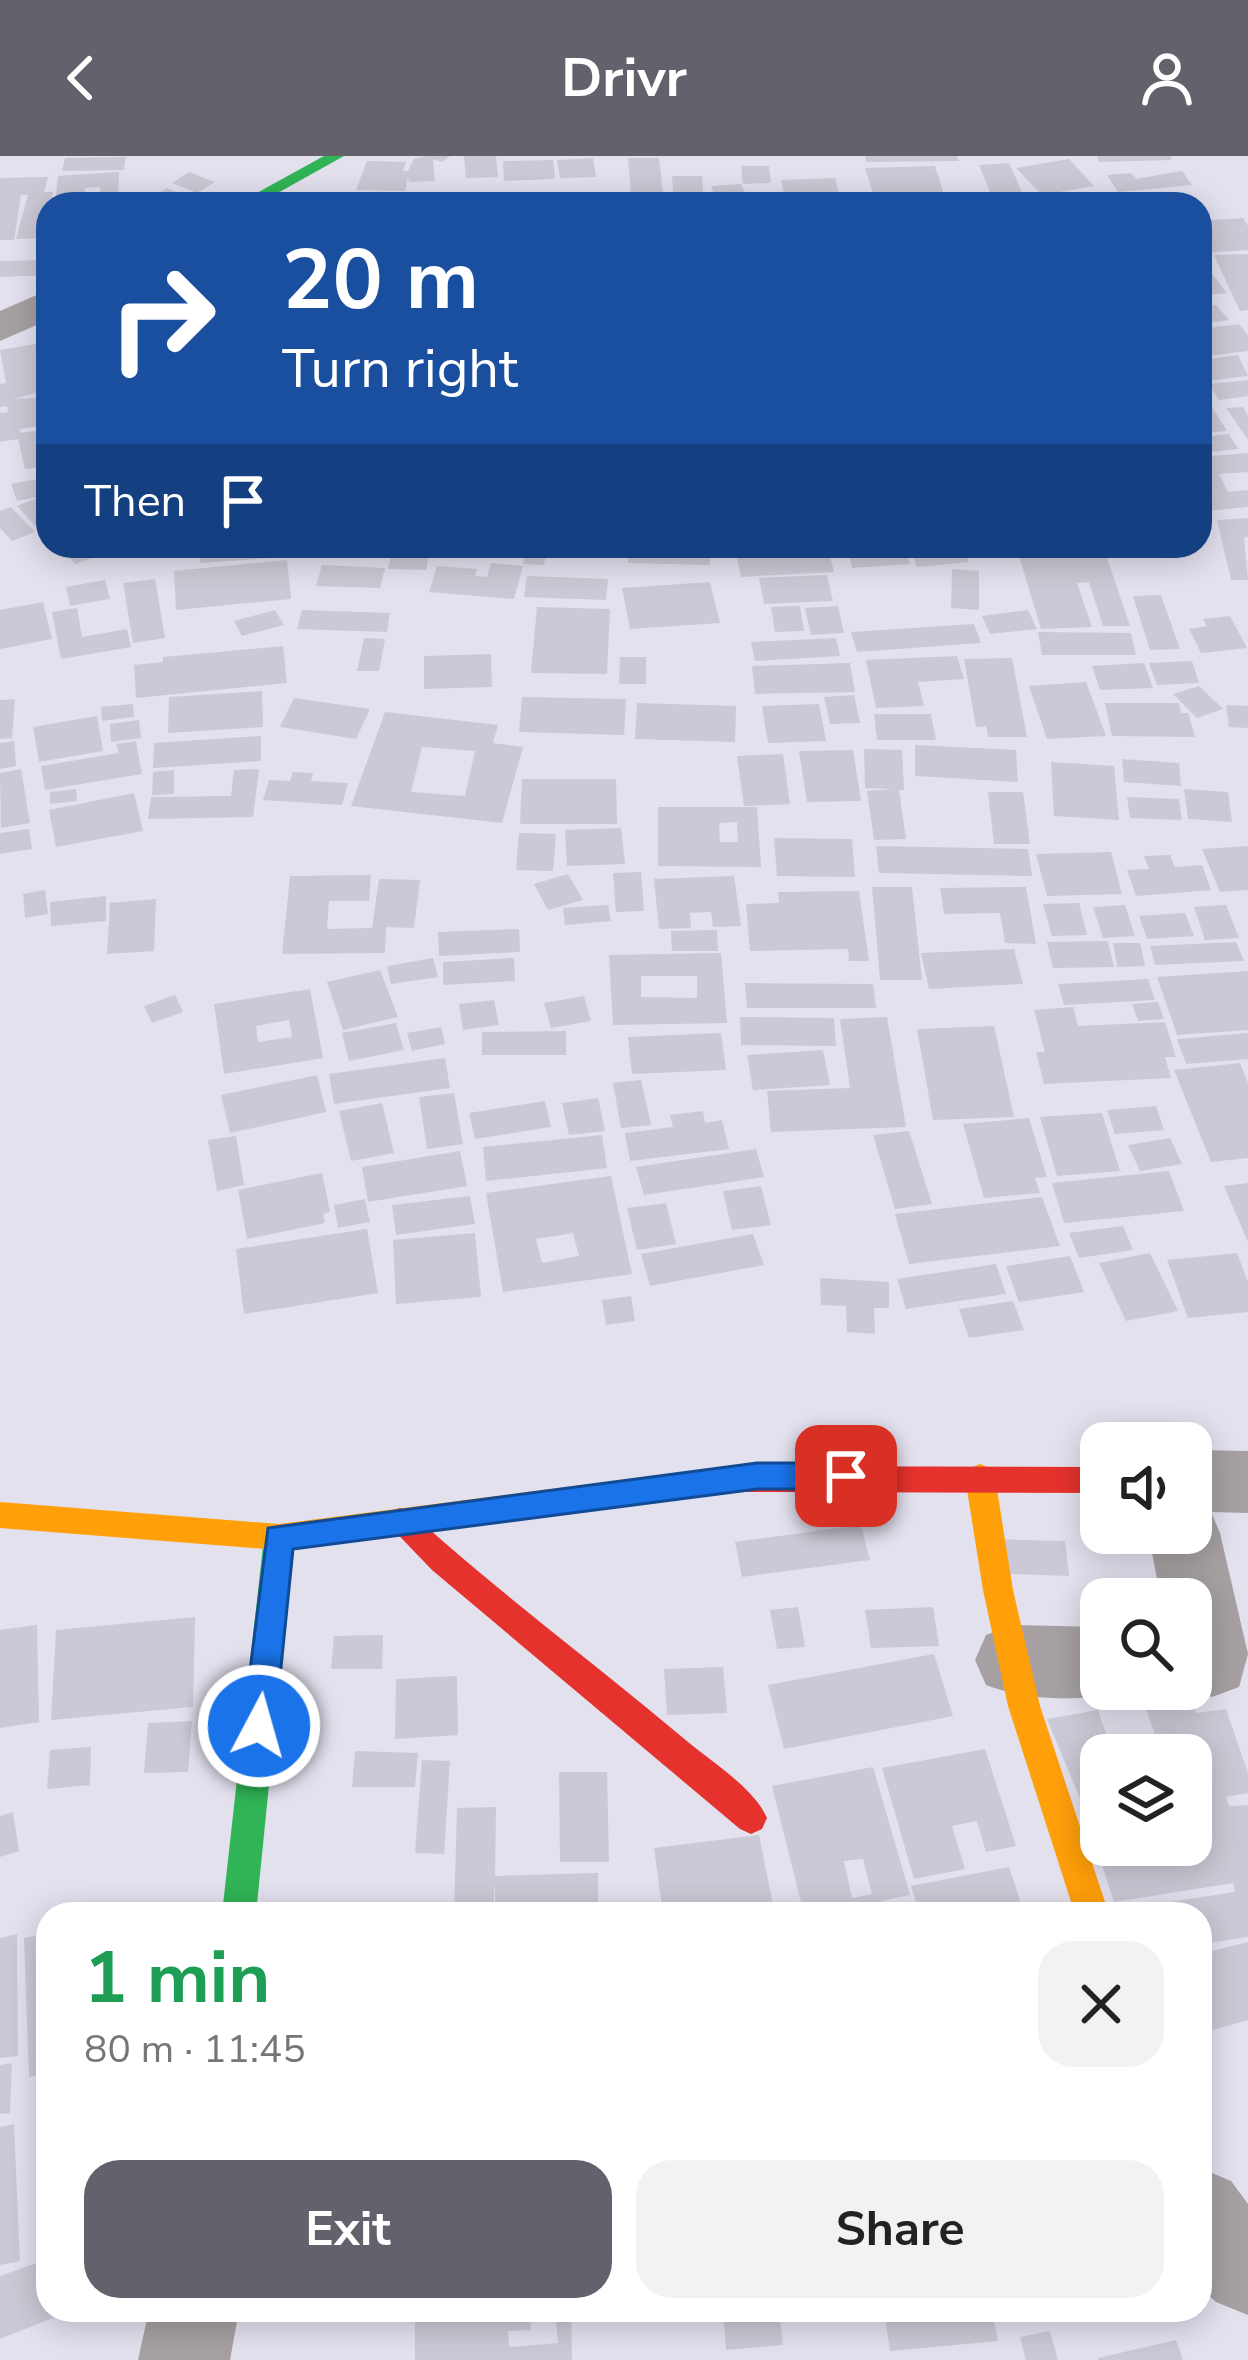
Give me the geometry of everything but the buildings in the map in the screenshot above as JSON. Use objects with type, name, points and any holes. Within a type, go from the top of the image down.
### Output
[{"type":"street","points":[[268,192],[336,156]]},
{"type":"street","points":[[0,328],[36,309]]},
{"type":"street","points":[[0,1514],[279,1538],[757,1476],[1080,1479]]},
{"type":"street","points":[[980,1477],[1024,1706],[1088,1902]]},
{"type":"street","points":[[1212,1481],[1248,1482]]},
{"type":"street","points":[[400,1521],[451,1574],[617,1697],[751,1818]]},
{"type":"street","points":[[240,1902],[279,1538]]},
{"type":"street","points":[[1189,1554],[1217,1663]]},
{"type":"street","points":[[1013,1660],[1080,1662]]},
{"type":"street","points":[[1212,2229],[1248,2270]]},
{"type":"street","points":[[184,2360],[192,2322]]},
{"type":"traffic: fast","points":[[268,192],[336,156]]},
{"type":"traffic: fast","points":[[240,1902],[279,1537]]},
{"type":"traffic: slow","points":[[980,1477],[998,1590],[1024,1706],[1088,1902]]},
{"type":"traffic: slow","points":[[0,1515],[279,1537],[731,1479]]},
{"type":"traffic: jam","points":[[731,1479],[1080,1480]]},
{"type":"traffic: jam","points":[[400,1521],[751,1818]]},
{"type":"route","points":[[259,1726],[279,1538],[757,1476],[846,1476]]}]
